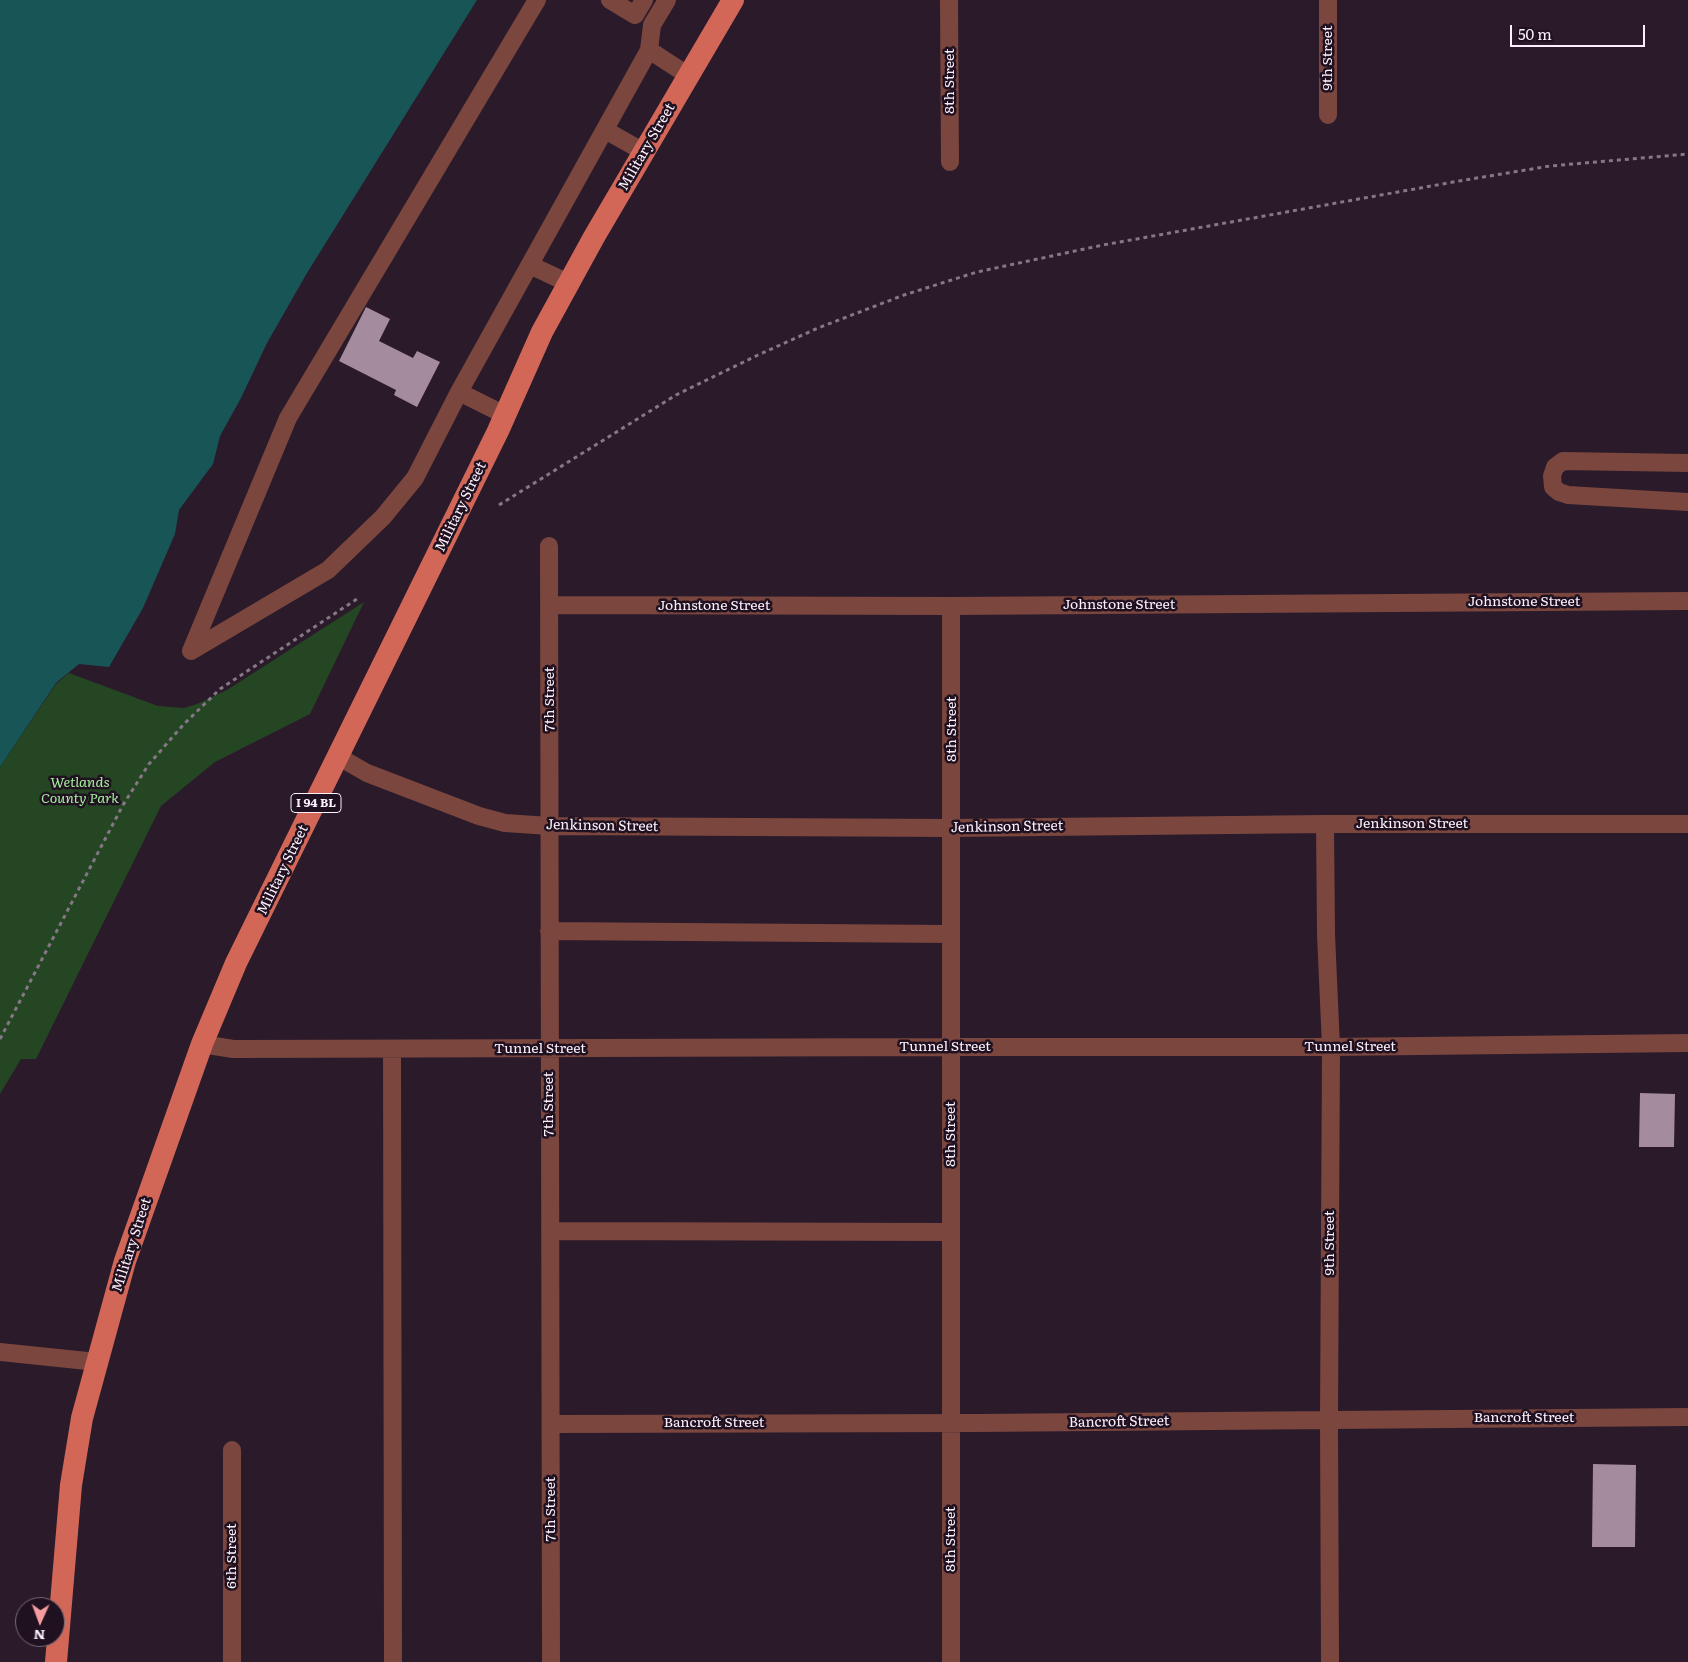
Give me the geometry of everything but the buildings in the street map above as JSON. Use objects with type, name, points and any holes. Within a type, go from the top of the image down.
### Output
[{"type":"main road","name":"Military Street","points":[[56,1662],[71,1485],[82,1418],[125,1261],[202,1044],[236,963],[339,757],[505,415],[542,332],[568,283],[733,0]]},
{"type":"street","points":[[537,0],[288,418],[191,650],[328,570],[383,517],[415,478],[459,392],[649,50],[652,25],[667,0]]},
{"type":"street","points":[[610,0],[635,15],[644,0]]},
{"type":"street","name":"8th Street","points":[[950,0],[950,162]]},
{"type":"street","name":"9th Street","points":[[1328,0],[1328,115]]},
{"type":"street","points":[[649,50],[689,76]]},
{"type":"street","points":[[605,130],[644,152]]},
{"type":"street","points":[[530,265],[568,283]]},
{"type":"street","points":[[459,392],[505,415]]},
{"type":"street","points":[[1688,463],[1562,461],[1556,467],[1552,476],[1554,487],[1559,492],[1568,495],[1688,502]]},
{"type":"street","name":"7th Street","points":[[549,546],[551,1662]]},
{"type":"street","name":"Johnstone Street","points":[[550,605],[951,606],[1688,601]]},
{"type":"street","name":"8th Street","points":[[951,606],[951,1662]]},
{"type":"street","name":"Jenkinson Street","points":[[339,757],[367,773],[480,816],[505,823],[550,826],[952,828],[1325,824],[1688,824]]},
{"type":"street","name":"9th Street","points":[[1325,824],[1326,934],[1331,1048],[1330,1662]]},
{"type":"street","points":[[549,931],[951,934]]},
{"type":"street","name":"Tunnel Street","points":[[202,1044],[234,1050],[950,1047],[1331,1048],[1688,1043]]},
{"type":"street","points":[[392,1049],[393,1662]]},
{"type":"street","points":[[550,1231],[951,1232]]},
{"type":"street","points":[[0,1352],[97,1362]]},
{"type":"street","name":"Bancroft Street","points":[[550,1424],[1688,1417]]},
{"type":"street","name":"6th Street","points":[[232,1450],[232,1662]]},
{"type":"path","points":[[499,505],[676,395],[725,371],[827,325],[904,295],[977,272],[1113,243],[1459,180],[1550,166],[1688,154]]},
{"type":"path","points":[[0,1039],[123,806],[149,764],[184,724],[220,689],[360,596]]},
{"type":"green space","name":"Wetlands County Park","points":[[364,602],[310,714],[215,762],[161,806],[36,1059],[21,1059],[0,1094],[0,767],[56,684],[69,673],[158,706],[184,708],[227,690]]},
{"type":"shaded area","points":[[0,0],[477,0],[307,273],[267,343],[241,398],[220,436],[213,464],[179,510],[175,534],[143,608],[109,667],[79,664],[56,683],[0,767]]}]
